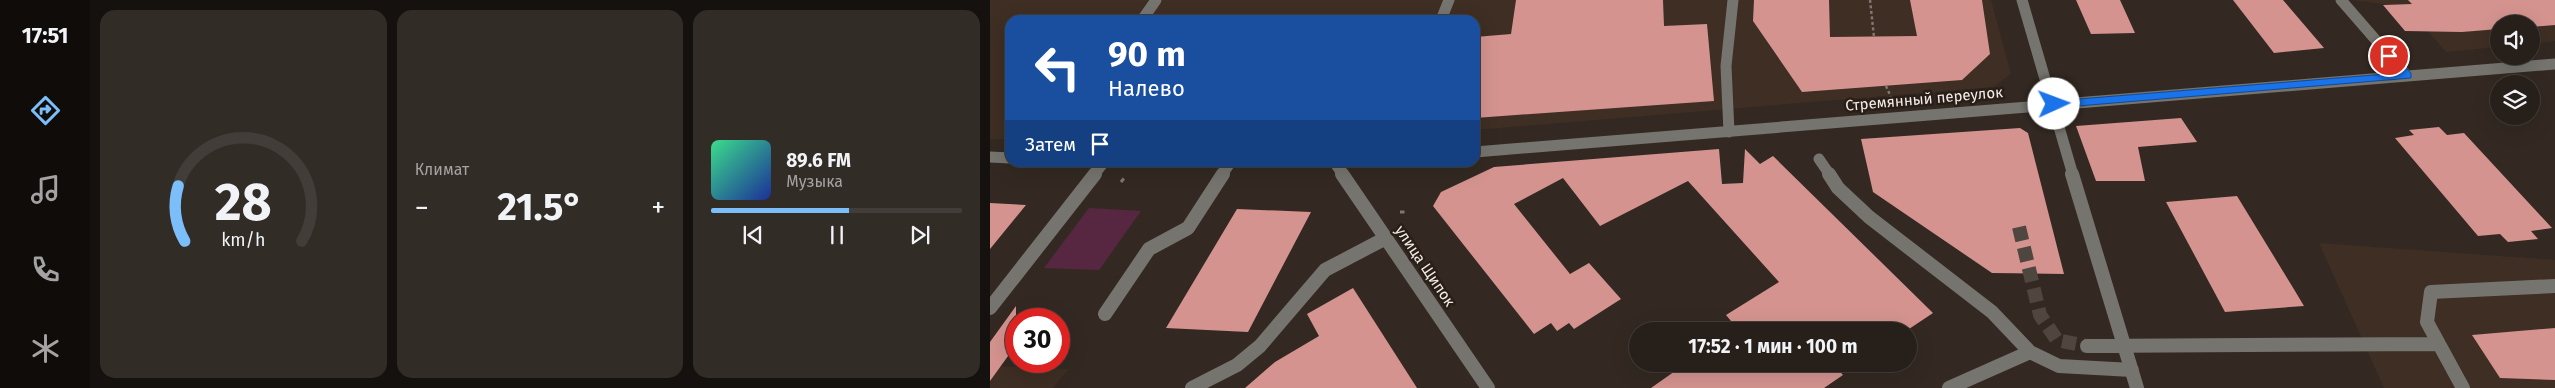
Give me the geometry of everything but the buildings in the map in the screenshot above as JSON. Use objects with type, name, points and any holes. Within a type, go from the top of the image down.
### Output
[{"type":"street","points":[[1146,15],[1156,0]]},
{"type":"street","points":[[1444,15],[1448,0]]},
{"type":"street","points":[[1728,132],[1726,102],[1727,29],[1733,0]]},
{"type":"street","points":[[2022,0],[2137,388]]},
{"type":"street","points":[[2340,0],[2407,76]]},
{"type":"street","name":"Стремянный переулок","points":[[1480,152],[2555,64]]},
{"type":"street","points":[[990,157],[1005,158]]},
{"type":"street","points":[[1819,159],[1838,188],[1869,217],[1992,312],[2030,352],[2059,366],[2132,370]]},
{"type":"street","points":[[990,308],[1100,167]]},
{"type":"street","points":[[1105,314],[1149,248],[1188,228],[1227,167]]},
{"type":"street","name":"улица Щипок","points":[[1340,167],[1488,388]]},
{"type":"street","points":[[1192,388],[1237,365],[1260,346],[1325,270],[1386,238]]},
{"type":"street","points":[[2463,388],[2427,322],[2431,292],[2555,286]]},
{"type":"street","points":[[2087,346],[2440,344]]},
{"type":"street","points":[[1949,388],[2030,352]]},
{"type":"path","points":[[1870,0],[1874,36]]},
{"type":"path","points":[[1886,86],[1892,98]]},
{"type":"path","points":[[1121,182],[1124,177]]},
{"type":"path","points":[[1400,212],[1407,212]]},
{"type":"shaded area","points":[[990,0],[1991,0],[2011,74],[1993,87],[1480,130],[1480,15],[1005,15],[1005,139],[990,139]]},
{"type":"shaded area","points":[[2352,0],[2555,0],[2555,41],[2540,43],[2540,15],[2490,15],[2490,48],[2446,52],[2404,4],[2382,4]]},
{"type":"shaded area","points":[[1089,208],[1141,211],[1099,270],[1044,268]]},
{"type":"shaded area","points":[[2319,243],[2555,260],[2555,388],[2384,388]]},
{"type":"shaded area","points":[[990,366],[1005,367],[1005,373],[1066,373],[1053,388],[990,388]]},
{"type":"tunnel","points":[[2019,227],[2040,315],[2057,340],[2087,346]]},
{"type":"route","points":[[2054,104],[2407,76],[2389,56]]}]
